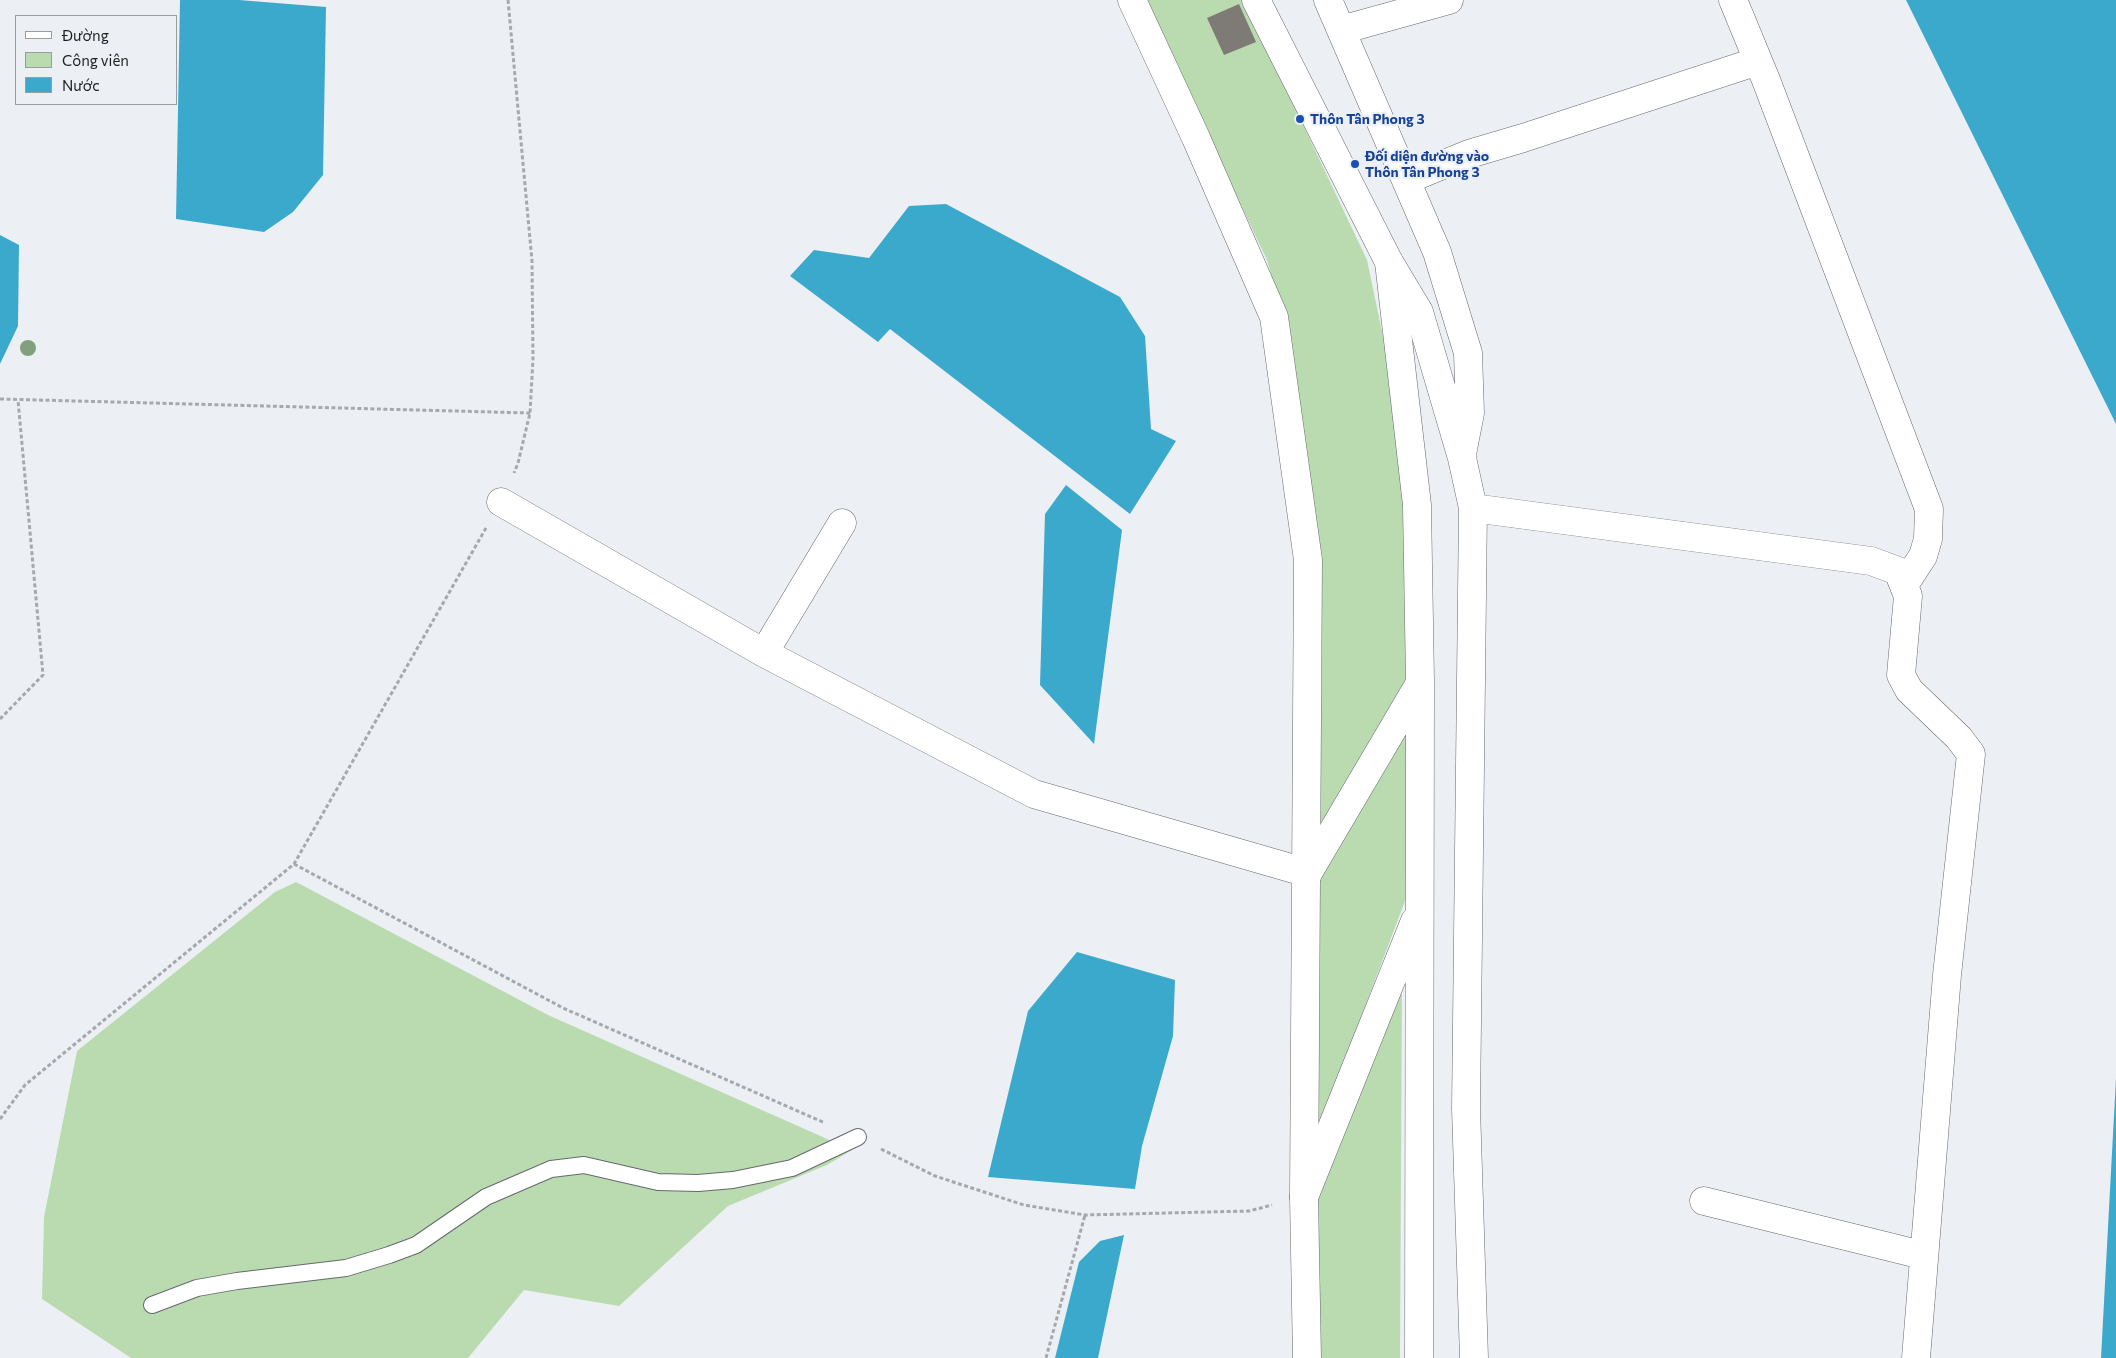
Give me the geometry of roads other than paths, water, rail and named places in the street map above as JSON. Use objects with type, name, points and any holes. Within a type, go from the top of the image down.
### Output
[{"type":"street","points":[[1132,0],[1196,138],[1274,317],[1308,560],[1308,873],[1304,1197],[1307,1358]]},
{"type":"street","points":[[1256,0],[1389,262],[1419,312],[1462,458],[1473,508],[1466,1108],[1474,1358]]},
{"type":"street","points":[[1328,0],[1438,252],[1468,353],[1470,413],[1462,458]]},
{"type":"street","points":[[1341,30],[1449,0]]},
{"type":"street","points":[[1734,0],[1929,509],[1928,539],[1924,556],[1904,585]]},
{"type":"street","points":[[1406,180],[1469,154],[1758,61]]},
{"type":"street","points":[[1389,262],[1417,505],[1420,681],[1419,1358]]},
{"type":"street","points":[[501,502],[764,653],[1034,794],[1308,873]]},
{"type":"street","points":[[1473,508],[1871,560],[1898,571],[1908,596],[1901,675],[1909,690],[1959,738],[1971,754],[1947,975],[1922,1255],[1916,1358]]},
{"type":"street","points":[[764,653],[842,524]]},
{"type":"street","points":[[1308,873],[1420,681]]},
{"type":"street","points":[[1304,1197],[1420,908]]},
{"type":"street","points":[[1704,1200],[1922,1255]]},
{"type":"lane","points":[[152,1306],[197,1288],[237,1281],[346,1268],[389,1255],[416,1245],[486,1197],[551,1169],[584,1165],[658,1182],[698,1183],[732,1180],[792,1168],[858,1137]]},
{"type":"water","points":[[180,0],[239,0],[326,7],[323,175],[293,212],[264,232],[176,219]]},
{"type":"water","points":[[1906,0],[2116,0],[2116,424]]},
{"type":"water","points":[[946,204],[1120,297],[1145,336],[1151,429],[1176,441],[1130,514],[890,329],[878,342],[790,276],[814,250],[869,258],[909,206]]},
{"type":"water","points":[[0,235],[19,245],[18,326],[0,364]]},
{"type":"water","points":[[1066,485],[1122,530],[1094,744],[1040,685],[1045,514]]},
{"type":"water","points":[[1077,952],[1175,980],[1173,1036],[1142,1146],[1135,1189],[988,1177],[1028,1011]]},
{"type":"water","points":[[2116,1078],[2116,1358],[2101,1358]]},
{"type":"water","points":[[1124,1235],[1098,1358],[1055,1358],[1079,1262],[1100,1241]]},
{"type":"place","name":"Thôn Tân Phong 3","points":[[1300,119]]},
{"type":"place","name":"Đối diện đường vào Thôn Tân Phong 3","points":[[1355,164]]}]
